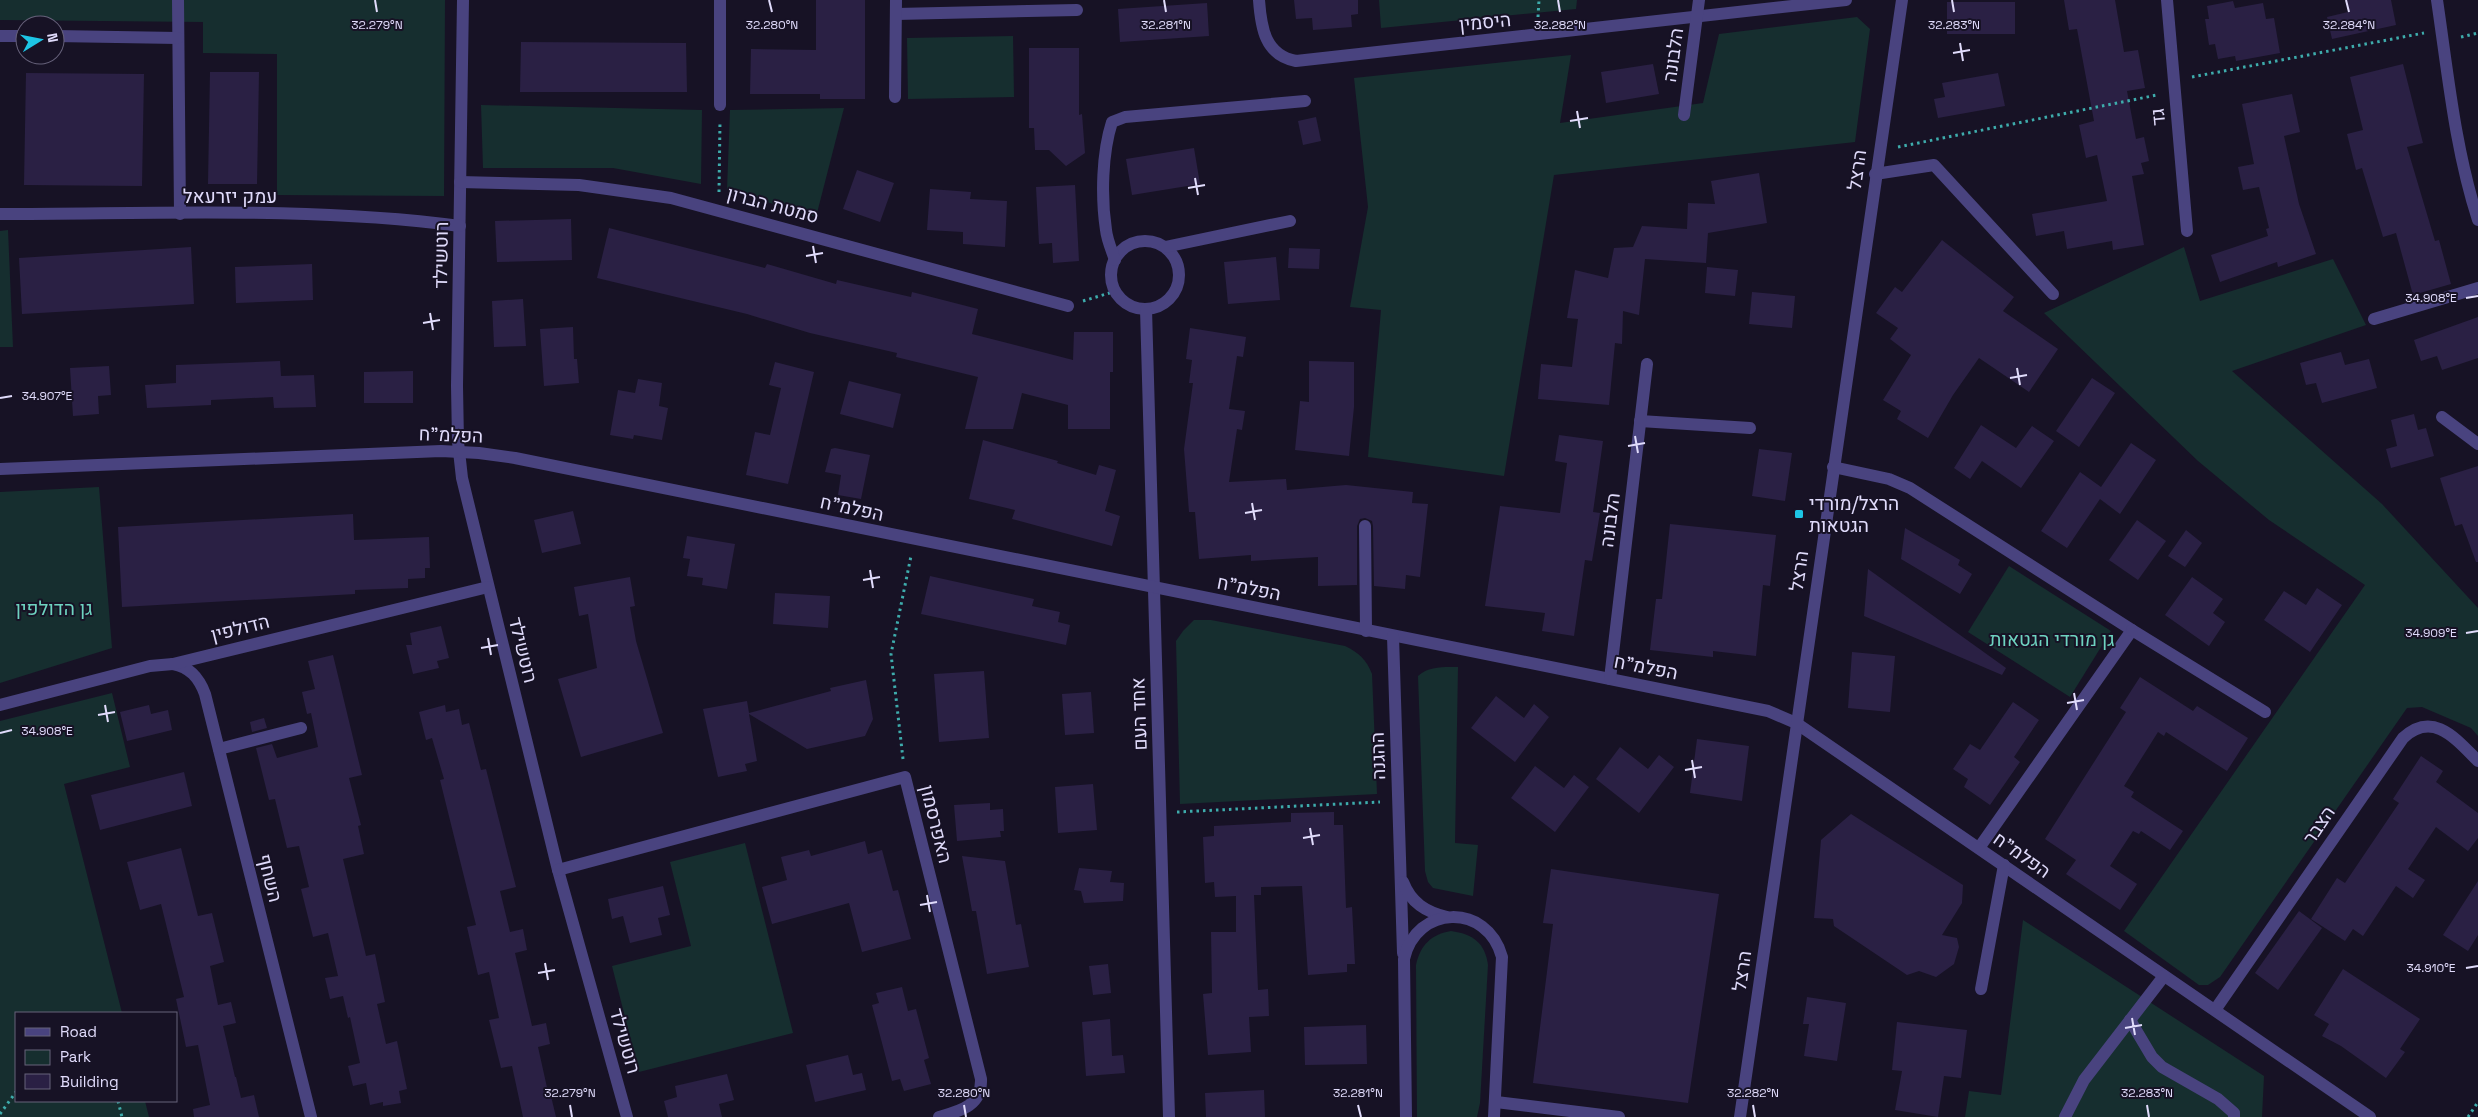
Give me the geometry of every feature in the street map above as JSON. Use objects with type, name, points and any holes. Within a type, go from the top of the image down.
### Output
[{"type":"street","points":[[178,0],[180,214]]},
{"type":"street","name":"רוטשילד","points":[[463,0],[457,386],[459,452],[464,490],[558,870],[627,1117]]},
{"type":"street","points":[[720,0],[720,105]]},
{"type":"street","points":[[895,97],[896,0]]},
{"type":"street","name":"היסמין","points":[[1259,0],[1262,28],[1268,44],[1283,58],[1296,61],[1846,0]]},
{"type":"street","name":"הלבונה","points":[[1684,115],[1699,0]]},
{"type":"street","name":"הרצל","points":[[1740,1117],[1878,150],[1902,0]]},
{"type":"street","name":"גד","points":[[2167,0],[2187,232]]},
{"type":"street","points":[[2437,0],[2457,133],[2478,220]]},
{"type":"street","points":[[896,14],[1077,10]]},
{"type":"street","points":[[0,36],[15,36]]},
{"type":"street","points":[[65,36],[178,38]]},
{"type":"street","points":[[1115,260],[1106,232],[1104,171],[1106,139],[1112,122],[1126,116],[1305,101]]},
{"type":"street","points":[[1875,174],[1934,165],[2053,294]]},
{"type":"street","name":"סמטת הברון","points":[[460,182],[539,183],[626,190],[671,198],[1068,306]]},
{"type":"street","name":"עמק יזרעאל","points":[[0,214],[340,216],[460,226]]},
{"type":"street","points":[[1165,247],[1177,264],[1178,286],[1166,302],[1146,309],[1130,306],[1116,291],[1111,276],[1115,260],[1125,248],[1139,242],[1150,242],[1165,247],[1290,222]]},
{"type":"street","points":[[2374,319],[2478,288]]},
{"type":"street","name":"אחד העם","points":[[1146,309],[1169,1117]]},
{"type":"street","name":"הלבונה","points":[[1610,679],[1647,364]]},
{"type":"street","points":[[2442,417],[2478,444]]},
{"type":"street","points":[[1640,421],[1750,428]]},
{"type":"street","name":"הפלמ\"ח","points":[[0,469],[459,452],[515,458],[1768,711],[1796,723],[2215,1010],[2356,1113],[2370,1117]]},
{"type":"street","points":[[1833,467],[1889,479],[1910,488],[2132,630],[2265,712]]},
{"type":"street","points":[[1365,526],[1366,630]]},
{"type":"street","name":"הדולפין","points":[[0,705],[150,666],[173,664],[488,587]]},
{"type":"street","points":[[1979,848],[2132,630]]},
{"type":"street","name":"ההגנה","points":[[1393,636],[1401,875],[1406,1117]]},
{"type":"street","name":"השחף","points":[[173,664],[191,671],[202,687],[311,1117]]},
{"type":"street","name":"הצבר","points":[[2215,1010],[2403,738],[2422,726],[2435,727],[2453,737],[2478,761]]},
{"type":"street","points":[[219,749],[300,728]]},
{"type":"street","name":"האפרסמון","points":[[558,870],[905,777],[981,1079],[979,1094],[971,1106],[939,1117]]},
{"type":"street","points":[[1981,988],[2004,865]]},
{"type":"street","name":"ההגנה","points":[[1401,875],[1407,892],[1420,907],[1432,913],[1474,921],[1487,929],[1497,941],[1502,957],[1494,1117]]},
{"type":"street","name":"ההגנה","points":[[1403,968],[1406,951],[1416,932],[1429,924],[1452,918]]},
{"type":"street","points":[[2065,1117],[2084,1080],[2164,976]]},
{"type":"street","points":[[2130,1020],[2152,1057],[2157,1062],[2218,1098],[2234,1113],[2234,1117]]},
{"type":"street","points":[[1496,1102],[1619,1117]]},
{"type":"path","points":[[1878,150],[2441,29]]},
{"type":"path","points":[[719,210],[720,105]]},
{"type":"path","points":[[1068,306],[1116,291]]},
{"type":"path","points":[[905,777],[891,654],[914,540]]},
{"type":"path","points":[[1160,813],[1398,802]]},
{"type":"path","points":[[0,1114],[15,1093]]},
{"type":"path","points":[[118,1102],[122,1117]]},
{"type":"path","points":[[2468,1117],[2478,1102]]},
{"type":"green space","points":[[0,0],[445,0],[444,196],[277,195],[277,54],[203,53],[203,22],[65,21],[65,15],[15,15],[15,20],[0,20]]},
{"type":"green space","points":[[1379,0],[1577,0],[1576,9],[1381,28]]},
{"type":"green space","points":[[1857,17],[1870,29],[1855,142],[1554,175],[1504,476],[1368,457],[1381,310],[1350,307],[1368,207],[1354,78],[1571,55],[1560,123],[1703,103],[1719,34]]},
{"type":"green space","points":[[1013,36],[1014,97],[908,99],[907,38]]},
{"type":"green space","points":[[481,105],[702,110],[701,184],[613,168],[483,168]]},
{"type":"green space","points":[[844,108],[816,217],[727,190],[730,110]]},
{"type":"green space","points":[[8,230],[13,347],[0,347],[0,231]]},
{"type":"green space","points":[[2184,247],[2200,301],[2333,259],[2366,325],[2232,371],[2382,504],[2478,608],[2478,736],[2471,728],[2422,707],[2407,708],[2220,977],[2208,985],[2199,985],[2124,931],[2365,585],[2269,520],[2198,461],[2044,313]]},
{"type":"green space","name":"גן הדולפין","points":[[99,487],[112,648],[0,683],[0,492]]},
{"type":"green space","name":"גן מורדי הגטאות","points":[[2009,566],[2111,631],[2070,697],[1968,632]]},
{"type":"green space","points":[[1194,620],[1211,620],[1345,646],[1362,657],[1372,674],[1377,794],[1180,804],[1176,641]]},
{"type":"green space","points":[[1442,667],[1458,667],[1455,843],[1478,845],[1473,896],[1433,888],[1428,882],[1425,871],[1418,676],[1427,670]]},
{"type":"green space","points":[[112,693],[130,767],[64,784],[122,1012],[15,1012],[15,1102],[145,1102],[149,1117],[0,1117],[0,721]]},
{"type":"green space","points":[[745,843],[793,1033],[639,1072],[612,966],[691,946],[670,862]]},
{"type":"green space","points":[[2023,920],[2264,1076],[2262,1117],[1965,1117],[1969,1091],[2001,1095]]},
{"type":"green space","points":[[1451,931],[1466,934],[1477,941],[1484,951],[1488,965],[1480,1103],[1477,1117],[1417,1117],[1416,965],[1420,952],[1428,942],[1438,935]]},
{"type":"building","points":[[816,0],[865,0],[865,99],[820,99],[820,94],[750,94],[751,49],[816,50]]},
{"type":"building","points":[[1294,0],[1358,0],[1358,14],[1351,15],[1352,27],[1313,30],[1312,18],[1296,19]]},
{"type":"building","points":[[2064,0],[2115,0],[2124,52],[2138,50],[2145,88],[2127,91],[2136,139],[2144,137],[2149,161],[2141,163],[2144,174],[2132,176],[2144,245],[2113,250],[2112,241],[2067,249],[2064,231],[2036,236],[2032,214],[2107,201],[2097,155],[2086,158],[2079,125],[2094,121],[2077,29],[2069,30]]},
{"type":"building","points":[[2346,0],[2391,0],[2396,25],[2332,39],[2327,17],[2348,12]]},
{"type":"building","points":[[2233,1],[2235,8],[2263,3],[2266,19],[2274,18],[2280,53],[2236,61],[2235,56],[2218,59],[2215,44],[2209,45],[2205,19],[2209,19],[2207,6]]},
{"type":"building","points":[[1947,2],[2015,2],[2015,34],[1947,34]]},
{"type":"building","points":[[1207,3],[1209,36],[1120,42],[1118,9]]},
{"type":"building","points":[[521,42],[686,43],[687,92],[520,92]]},
{"type":"building","points":[[1029,48],[1079,48],[1079,115],[1082,114],[1085,153],[1066,166],[1049,150],[1035,150],[1034,128],[1029,128]]},
{"type":"building","points":[[1653,64],[1659,94],[1606,103],[1601,72]]},
{"type":"building","points":[[2403,64],[2423,143],[2407,147],[2435,241],[2439,240],[2451,284],[2413,295],[2396,233],[2383,237],[2362,168],[2356,170],[2347,134],[2363,130],[2350,77]]},
{"type":"building","points":[[210,72],[259,72],[257,184],[208,184]]},
{"type":"building","points":[[26,73],[144,74],[142,186],[24,185]]},
{"type":"building","points":[[1998,73],[2005,106],[1938,118],[1934,99],[1945,97],[1942,83]]},
{"type":"building","points":[[2292,94],[2300,132],[2284,136],[2299,204],[2316,254],[2278,267],[2277,262],[2220,282],[2211,255],[2268,236],[2266,229],[2269,228],[2259,187],[2243,190],[2238,167],[2254,164],[2242,104]]},
{"type":"building","points":[[1316,117],[1321,141],[1303,145],[1298,121]]},
{"type":"building","points":[[1194,148],[1200,184],[1132,195],[1126,159]]},
{"type":"building","points":[[857,170],[894,183],[880,222],[843,209]]},
{"type":"building","points":[[1759,173],[1767,223],[1708,233],[1706,263],[1645,259],[1639,315],[1623,311],[1622,344],[1615,343],[1609,405],[1538,399],[1541,364],[1572,367],[1578,319],[1567,318],[1575,270],[1608,278],[1614,248],[1633,247],[1642,226],[1687,229],[1688,203],[1715,204],[1711,181]]},
{"type":"building","points":[[1075,185],[1079,261],[1053,263],[1052,243],[1039,244],[1036,187]]},
{"type":"building","points":[[930,189],[971,192],[970,199],[1007,201],[1005,247],[963,244],[963,232],[927,230]]},
{"type":"building","points":[[571,219],[572,260],[497,262],[495,221]]},
{"type":"building","points":[[609,228],[765,268],[767,264],[836,284],[837,280],[911,297],[912,292],[978,309],[972,334],[1073,360],[1074,332],[1113,332],[1113,372],[1110,372],[1110,429],[1068,429],[1068,405],[1022,393],[1013,429],[965,429],[978,377],[896,357],[897,353],[810,333],[747,314],[597,278]]},
{"type":"building","points":[[1942,240],[2014,297],[2003,311],[2058,349],[2029,392],[1979,358],[1953,395],[1928,438],[1897,419],[1901,411],[1883,400],[1911,355],[1890,339],[1898,328],[1876,313],[1895,287],[1902,292]]},
{"type":"building","points":[[191,247],[194,304],[22,314],[19,258]]},
{"type":"building","points":[[1289,248],[1320,249],[1319,269],[1288,268]]},
{"type":"building","points":[[1276,257],[1280,300],[1228,304],[1224,262]]},
{"type":"building","points":[[312,264],[313,300],[236,303],[235,267]]},
{"type":"building","points":[[1707,267],[1738,270],[1735,296],[1705,293]]},
{"type":"building","points":[[1752,292],[1795,296],[1792,328],[1749,324]]},
{"type":"building","points":[[523,299],[526,346],[494,347],[492,301]]},
{"type":"building","points":[[2478,317],[2478,358],[2442,370],[2437,356],[2421,361],[2414,340]]},
{"type":"building","points":[[573,327],[574,359],[577,359],[579,383],[544,386],[540,329]]},
{"type":"building","points":[[1190,328],[1246,337],[1243,357],[1237,356],[1229,409],[1245,411],[1242,430],[1237,429],[1229,482],[1286,479],[1287,490],[1346,485],[1413,492],[1412,503],[1428,504],[1420,577],[1406,575],[1405,589],[1374,586],[1373,526],[1372,521],[1365,518],[1360,519],[1357,526],[1357,585],[1318,586],[1318,557],[1251,561],[1251,555],[1199,559],[1195,512],[1189,512],[1184,449],[1193,383],[1189,383],[1192,360],[1186,359]]},
{"type":"building","points":[[2341,352],[2345,365],[2369,359],[2377,388],[2322,403],[2316,383],[2306,385],[2300,363]]},
{"type":"building","points":[[280,361],[281,376],[314,375],[316,407],[274,408],[273,397],[211,400],[211,405],[147,408],[145,385],[176,383],[176,365]]},
{"type":"building","points":[[1309,361],[1354,362],[1354,407],[1349,456],[1295,450],[1300,401],[1309,402]]},
{"type":"building","points":[[775,362],[814,372],[788,484],[746,475],[755,432],[770,435],[781,388],[769,385]]},
{"type":"building","points":[[109,366],[111,395],[98,396],[99,414],[73,416],[70,368]]},
{"type":"building","points":[[413,371],[413,403],[364,403],[364,372]]},
{"type":"building","points":[[2092,378],[2115,393],[2079,447],[2056,431]]},
{"type":"building","points":[[638,379],[662,383],[659,406],[668,408],[662,440],[634,435],[633,439],[610,435],[618,390],[635,393]]},
{"type":"building","points":[[849,381],[901,394],[893,428],[840,414]]},
{"type":"building","points":[[2414,414],[2418,430],[2426,428],[2434,456],[2391,468],[2386,449],[2397,446],[2391,420]]},
{"type":"building","points":[[1981,425],[2016,448],[2032,426],[2054,441],[2021,488],[1982,461],[1970,479],[1954,468]]},
{"type":"building","points":[[1559,435],[1603,441],[1593,512],[1600,513],[1592,561],[1585,560],[1574,636],[1542,631],[1545,613],[1485,606],[1500,506],[1560,513],[1567,463],[1555,461]]},
{"type":"building","points":[[983,440],[1058,461],[1057,463],[1096,475],[1099,465],[1116,470],[1105,511],[1120,516],[1112,546],[1012,519],[1015,510],[969,499]]},
{"type":"building","points":[[2131,443],[2156,460],[2120,514],[2100,499],[2067,548],[2041,531],[2080,472],[2101,487]]},
{"type":"building","points":[[835,448],[870,455],[861,499],[838,495],[841,475],[825,472],[831,449]]},
{"type":"building","points":[[1759,449],[1792,453],[1785,501],[1752,496]]},
{"type":"building","points":[[2478,466],[2478,562],[2476,562],[2462,524],[2455,526],[2440,478]]},
{"type":"building","points":[[573,511],[581,544],[542,553],[534,520]]},
{"type":"building","points":[[353,514],[354,540],[429,537],[430,568],[425,568],[425,578],[408,579],[408,588],[355,590],[355,594],[122,607],[118,527]]},
{"type":"building","points":[[2137,520],[2166,541],[2138,580],[2109,560]]},
{"type":"building","points":[[1670,524],[1776,535],[1770,586],[1763,585],[1756,656],[1713,651],[1713,657],[1650,650],[1656,599],[1662,599]]},
{"type":"building","points":[[1905,528],[1960,560],[1958,565],[1972,574],[1960,594],[1901,559]]},
{"type":"building","points":[[2186,530],[2202,543],[2185,567],[2168,556]]},
{"type":"building","points":[[687,536],[735,544],[727,589],[702,585],[703,578],[687,576],[690,559],[683,558]]},
{"type":"building","points":[[1868,569],[2006,668],[2002,675],[1864,616]]},
{"type":"building","points":[[930,576],[1034,599],[1032,606],[1060,612],[1058,622],[1070,625],[1066,645],[921,614]]},
{"type":"building","points":[[630,577],[635,606],[630,607],[636,641],[663,733],[581,757],[558,679],[597,668],[588,614],[579,616],[574,587]]},
{"type":"building","points":[[2192,577],[2223,599],[2213,613],[2225,622],[2209,646],[2165,615]]},
{"type":"building","points":[[2317,588],[2342,605],[2310,652],[2264,620],[2284,591],[2306,605]]},
{"type":"building","points":[[775,593],[830,596],[828,628],[773,624]]},
{"type":"building","points":[[441,626],[449,658],[437,661],[439,668],[413,674],[406,645],[412,645],[410,633]]},
{"type":"building","points":[[1852,652],[1895,656],[1890,712],[1848,708]]},
{"type":"building","points":[[333,655],[362,775],[349,778],[361,825],[358,826],[364,854],[343,859],[366,956],[375,954],[385,1002],[377,1004],[386,1044],[397,1041],[407,1089],[399,1091],[401,1103],[383,1106],[383,1102],[370,1105],[366,1083],[353,1086],[348,1066],[360,1063],[350,1017],[348,1018],[343,996],[330,999],[325,978],[338,976],[328,933],[313,937],[301,889],[309,887],[299,846],[287,848],[275,799],[269,800],[256,748],[272,744],[277,758],[318,747],[311,713],[307,714],[302,692],[315,689],[308,661]]},
{"type":"building","points":[[984,671],[989,738],[939,742],[934,674]]},
{"type":"building","points":[[2140,677],[2193,711],[2197,706],[2248,738],[2227,771],[2166,732],[2164,736],[2158,732],[2124,786],[2134,792],[2131,797],[2183,831],[2170,850],[2141,831],[2139,834],[2133,831],[2110,866],[2137,884],[2120,910],[2066,874],[2076,860],[2045,839],[2126,712],[2120,708]]},
{"type":"building","points":[[866,680],[873,719],[865,736],[807,749],[749,714],[757,761],[745,764],[747,771],[718,777],[703,709],[747,701],[749,713],[831,691],[830,688]]},
{"type":"building","points":[[1091,692],[1094,733],[1065,735],[1062,694]]},
{"type":"building","points":[[1496,696],[1524,718],[1534,704],[1549,717],[1515,762],[1471,728]]},
{"type":"building","points":[[2013,702],[2039,720],[2014,757],[2020,762],[1990,805],[1964,787],[1968,779],[1953,769],[1970,744],[1980,750]]},
{"type":"building","points":[[149,705],[151,714],[168,710],[172,730],[127,741],[120,712]]},
{"type":"building","points":[[445,705],[446,712],[459,709],[462,725],[469,723],[481,770],[486,769],[516,887],[500,891],[510,932],[523,929],[527,950],[515,953],[532,1026],[546,1023],[550,1044],[538,1047],[548,1092],[550,1092],[556,1117],[523,1117],[512,1066],[501,1068],[489,1020],[499,1018],[489,972],[478,975],[467,927],[476,925],[440,780],[444,779],[432,738],[426,740],[419,712]]},
{"type":"building","points":[[264,718],[267,728],[252,732],[250,722]]},
{"type":"building","points":[[1697,739],[1749,746],[1742,801],[1690,793]]},
{"type":"building","points":[[1620,747],[1648,769],[1659,755],[1674,767],[1639,813],[1596,779]]},
{"type":"building","points":[[2421,756],[2443,771],[2436,782],[2478,813],[2478,838],[2468,851],[2436,827],[2408,869],[2425,880],[2413,898],[2396,886],[2363,936],[2353,929],[2345,941],[2311,919],[2337,878],[2345,883],[2399,803],[2393,799]]},
{"type":"building","points":[[1535,766],[1564,788],[1574,775],[1589,787],[1555,832],[1511,798]]},
{"type":"building","points":[[184,772],[192,806],[100,830],[91,795]]},
{"type":"building","points":[[1093,784],[1097,830],[1058,833],[1055,787]]},
{"type":"building","points":[[990,803],[990,810],[1003,809],[1004,831],[1000,831],[1001,837],[957,841],[954,805]]},
{"type":"building","points":[[1334,812],[1334,825],[1343,825],[1346,908],[1352,907],[1355,964],[1347,964],[1347,972],[1308,975],[1302,886],[1261,887],[1261,895],[1254,895],[1258,990],[1268,989],[1269,1016],[1249,1017],[1251,1052],[1208,1055],[1203,994],[1212,993],[1211,932],[1236,932],[1236,896],[1215,897],[1214,882],[1205,883],[1203,837],[1214,836],[1214,826],[1291,822],[1291,813]]},
{"type":"building","points":[[1851,814],[1963,885],[1962,903],[1942,935],[1957,938],[1959,947],[1954,964],[1936,977],[1919,971],[1907,975],[1834,926],[1833,919],[1814,918],[1821,840]]},
{"type":"building","points":[[865,841],[868,854],[882,850],[893,891],[898,890],[911,939],[862,952],[849,903],[772,924],[762,887],[787,880],[781,857],[809,850],[811,856]]},
{"type":"building","points":[[181,848],[198,916],[212,913],[224,962],[210,966],[218,1005],[231,1002],[236,1023],[223,1026],[241,1098],[254,1095],[259,1117],[194,1117],[193,1109],[210,1105],[198,1045],[186,1047],[176,999],[184,997],[161,904],[140,910],[127,862]]},
{"type":"building","points":[[962,856],[1005,861],[1016,925],[1021,924],[1029,967],[987,974],[976,911],[972,911]]},
{"type":"building","points":[[1079,868],[1112,871],[1110,882],[1124,883],[1123,901],[1084,903],[1081,891],[1074,890]]},
{"type":"building","points":[[1551,869],[1719,894],[1688,1103],[1533,1083],[1553,924],[1543,923]]},
{"type":"building","points":[[2478,881],[2478,935],[2468,951],[2443,935]]},
{"type":"building","points":[[663,886],[670,915],[658,918],[662,935],[630,943],[623,916],[612,919],[608,899]]},
{"type":"building","points":[[2299,911],[2322,928],[2278,990],[2255,973]]},
{"type":"building","points":[[1108,964],[1111,993],[1093,995],[1089,966]]},
{"type":"building","points":[[2343,969],[2420,1019],[2400,1049],[2405,1052],[2386,1078],[2341,1046],[2322,1036],[2329,1024],[2314,1015]]},
{"type":"building","points":[[902,987],[908,1011],[916,1009],[929,1058],[924,1060],[931,1084],[904,1091],[900,1079],[892,1081],[872,1005],[879,1003],[876,993]]},
{"type":"building","points":[[1807,997],[1846,1003],[1837,1061],[1804,1056],[1809,1024],[1803,1024]]},
{"type":"building","points":[[1110,1019],[1112,1056],[1123,1055],[1125,1073],[1086,1076],[1082,1022]]},
{"type":"building","points":[[1897,1022],[1967,1030],[1961,1078],[1944,1076],[1938,1117],[1895,1110],[1902,1071],[1892,1070]]},
{"type":"building","points":[[1366,1025],[1367,1064],[1305,1065],[1304,1027]]},
{"type":"building","points":[[848,1055],[853,1075],[862,1073],[866,1090],[815,1102],[806,1065]]},
{"type":"building","points":[[727,1074],[734,1100],[719,1104],[722,1117],[668,1117],[664,1101],[677,1097],[675,1086]]},
{"type":"building","points":[[1264,1090],[1265,1117],[1206,1117],[1205,1093]]},
{"type":"place","name":"הרצל/מורדי הגטאות","points":[[1799,514]]}]
